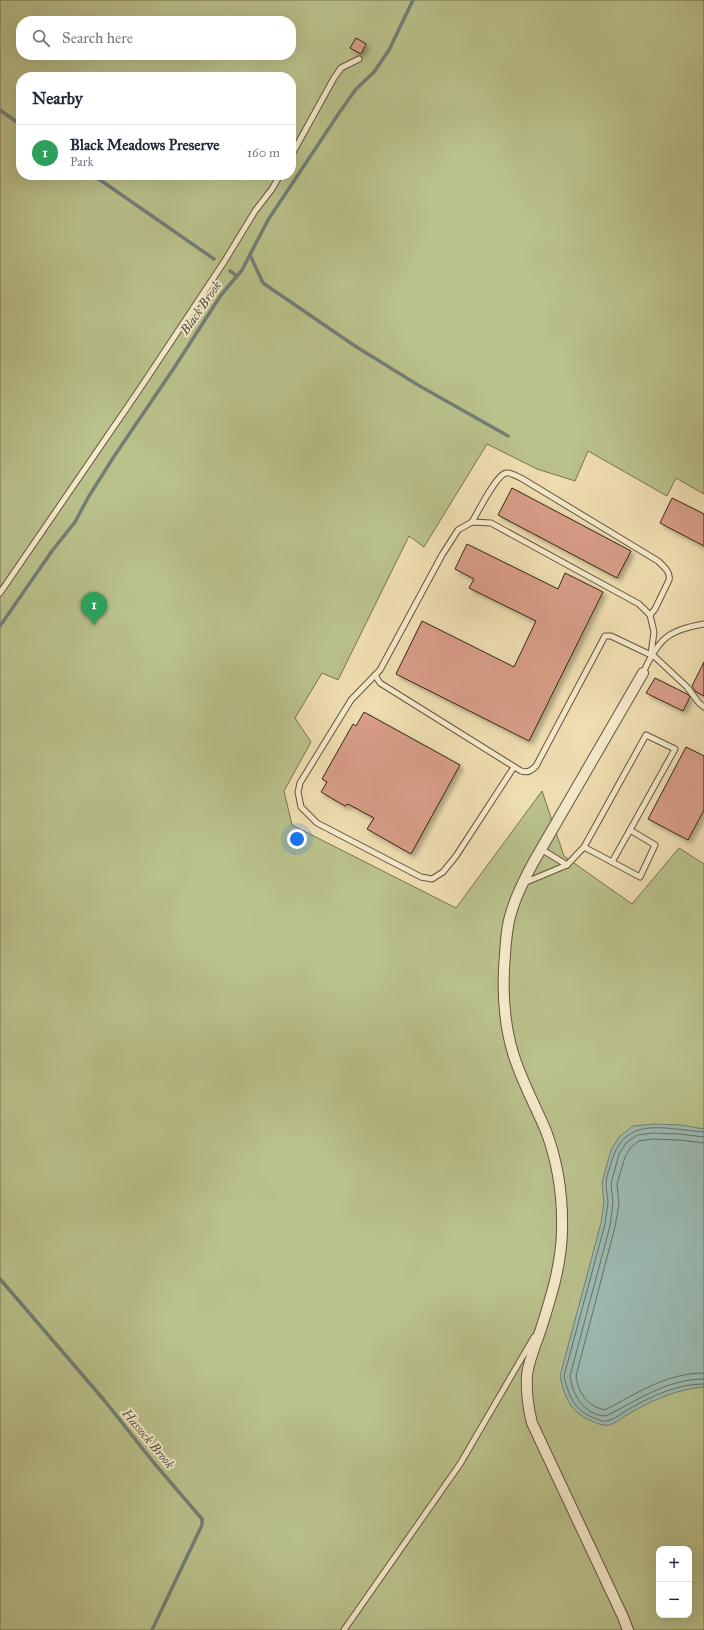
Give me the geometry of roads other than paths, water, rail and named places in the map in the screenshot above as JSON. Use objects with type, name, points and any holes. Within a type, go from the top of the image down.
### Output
[{"type":"street","points":[[628,1630],[532,1423],[526,1393],[527,1374],[553,1290],[560,1260],[562,1208],[560,1183],[554,1156],[546,1132],[513,1054],[506,1028],[503,1003],[503,978],[507,929],[512,910],[523,883],[540,849],[642,673]]},
{"type":"lane","points":[[296,147],[334,78],[342,68],[359,58]]},
{"type":"lane","points":[[0,593],[139,390],[224,262],[255,211],[277,180]]},
{"type":"lane","points":[[514,766],[456,856],[443,872],[432,879],[420,877],[316,823],[301,807],[298,792],[300,783],[351,700],[380,670],[442,556],[458,530],[472,522],[496,480],[502,474],[507,472],[520,478],[658,561],[667,570],[670,576],[655,609],[650,615]]},
{"type":"lane","points":[[472,522],[492,523],[638,604],[650,615],[654,632],[651,654]]},
{"type":"lane","points":[[642,673],[651,654],[666,637],[688,628],[704,624]]},
{"type":"lane","points":[[375,675],[380,683],[526,772],[532,770],[536,766],[605,636],[612,636],[651,654],[687,687],[699,703],[704,707]]},
{"type":"lane","points":[[523,883],[567,865],[584,847],[646,734],[675,749],[612,862]]},
{"type":"lane","points":[[584,847],[640,877],[655,845],[630,830]]},
{"type":"lane","points":[[540,849],[567,865]]},
{"type":"lane","points":[[344,1630],[460,1464],[543,1322]]},
{"type":"water","points":[[653,1124],[681,1125],[704,1129],[704,1387],[684,1390],[666,1396],[639,1408],[614,1423],[603,1425],[586,1418],[574,1410],[564,1392],[560,1376],[601,1223],[604,1203],[602,1183],[611,1150],[619,1137],[633,1126]]},
{"type":"waterway","name":"Black Brook","points":[[296,178],[356,89],[374,72],[389,50],[413,0]]},
{"type":"waterway","points":[[0,110],[16,121]]},
{"type":"waterway","points":[[100,180],[214,259]]},
{"type":"waterway","name":"Black Brook","points":[[0,626],[52,551],[75,522],[89,496],[113,458],[221,295],[242,270],[268,220],[295,180]]},
{"type":"waterway","points":[[250,255],[263,283],[355,346],[418,385],[508,436]]},
{"type":"waterway","points":[[230,271],[237,276]]},
{"type":"waterway","name":"Hassock Brook","points":[[0,1279],[104,1400],[154,1463],[202,1519],[202,1525],[152,1630]]},
{"type":"place","name":"Black Meadows Preserve","points":[[94,625]]}]
